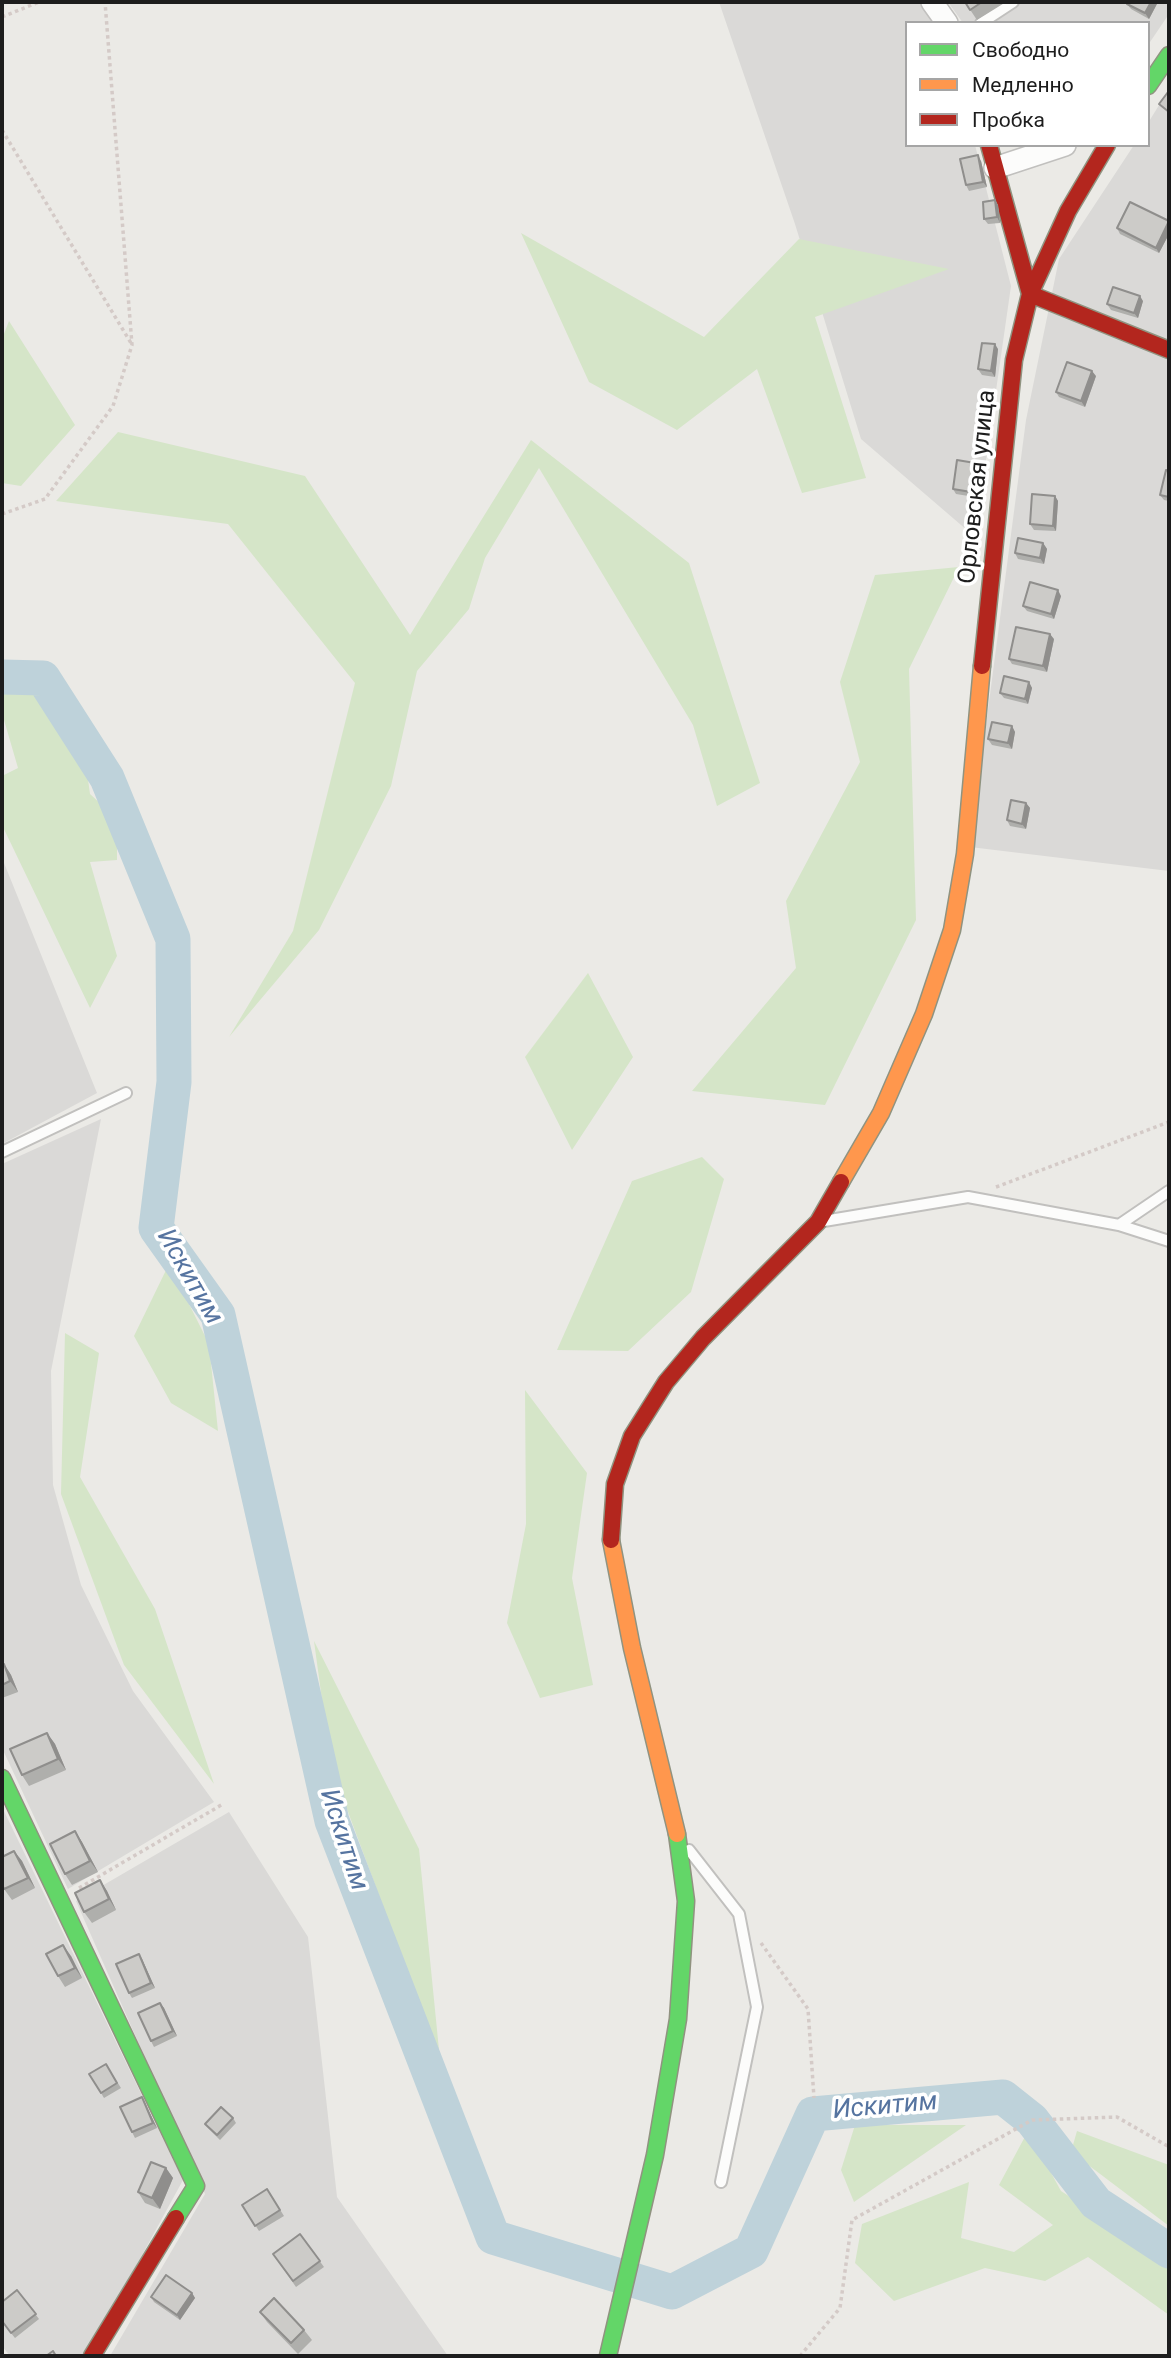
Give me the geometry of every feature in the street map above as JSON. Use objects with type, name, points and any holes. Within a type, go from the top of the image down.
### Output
[{"type":"main road","points":[[1150,83],[1169,55]]},
{"type":"main road","points":[[990,147],[1030,295],[1169,350]]},
{"type":"main road","name":"Орловская улица","points":[[608,2356],[655,2155],[678,2019],[686,1902],[678,1837],[632,1648],[612,1546],[610,1533],[615,1484],[632,1436],[666,1382],[703,1338],[817,1222],[881,1113],[924,1014],[952,930],[965,854],[1001,464],[1014,360],[1030,295],[1068,211],[1106,147]]},
{"type":"main road","points":[[2,1778],[196,2186],[92,2356]]},
{"type":"street","points":[[932,2],[946,21]]},
{"type":"street","points":[[995,168],[1059,147]]},
{"type":"lane","points":[[984,21],[1013,2]]},
{"type":"lane","points":[[2,1152],[126,1093]]},
{"type":"lane","points":[[1119,1225],[1169,1191]]},
{"type":"lane","points":[[817,1222],[968,1198],[1119,1225],[1169,1241]]},
{"type":"lane","points":[[678,1837],[738,1914],[757,2007],[721,2182]]},
{"type":"path","points":[[2,18],[39,2]]},
{"type":"path","points":[[2,514],[45,499],[113,406],[132,345],[106,2]]},
{"type":"path","points":[[2,130],[132,345]]},
{"type":"path","points":[[968,1198],[1169,1122]]},
{"type":"path","points":[[60,1899],[223,1804]]},
{"type":"path","points":[[738,1914],[808,2009],[814,2098]]},
{"type":"path","points":[[800,2356],[840,2308],[852,2220],[1032,2120],[1116,2117],[1169,2147]]},
{"type":"shaded area","points":[[719,2],[923,2],[938,21],[905,21],[905,147],[976,147],[1011,286],[975,537],[861,439],[795,224]]},
{"type":"shaded area","points":[[948,2],[1169,2],[1169,14],[1150,42],[1150,21],[962,21]]},
{"type":"shaded area","points":[[1169,89],[1169,871],[970,847],[1026,420],[1059,259],[1133,147],[1150,147],[1150,120]]},
{"type":"shaded area","points":[[2,858],[97,1093],[2,1144]]},
{"type":"shaded area","points":[[101,1119],[51,1371],[53,1485],[81,1585],[133,1691],[214,1802],[68,1889],[2,1748],[2,1164]]},
{"type":"shaded area","points":[[2,1807],[183,2180],[87,2356],[10,2356],[2,2346]]},
{"type":"shaded area","points":[[229,1812],[308,1937],[337,2197],[448,2356],[110,2356],[205,2194],[76,1901]]},
{"type":"green space","points":[[521,233],[704,337],[799,239],[949,269],[815,317],[866,478],[802,493],[757,369],[677,430],[589,382]]},
{"type":"green space","points":[[9,321],[75,425],[21,486],[2,483],[2,339]]},
{"type":"green space","points":[[118,432],[305,476],[410,635],[531,440],[689,563],[760,783],[717,806],[693,725],[539,468],[485,558],[469,609],[417,671],[391,786],[319,930],[229,1037],[293,931],[355,683],[228,524],[56,501]]},
{"type":"green space","points":[[959,567],[909,669],[916,920],[825,1105],[692,1091],[796,968],[786,901],[860,762],[840,682],[875,575]]},
{"type":"green space","points":[[2,689],[39,692],[85,758],[90,794],[117,819],[117,860],[90,862],[117,956],[90,1008],[2,825],[2,776],[18,768],[2,713]]},
{"type":"green space","points":[[588,973],[633,1057],[572,1150],[525,1057]]},
{"type":"green space","points":[[702,1157],[724,1179],[691,1292],[628,1351],[557,1350],[632,1181]]},
{"type":"green space","points":[[169,1264],[209,1344],[218,1431],[171,1403],[134,1336]]},
{"type":"green space","points":[[65,1333],[99,1353],[80,1477],[155,1609],[214,1784],[124,1665],[61,1494]]},
{"type":"green space","points":[[525,1390],[587,1473],[572,1578],[593,1685],[540,1698],[507,1623],[526,1524]]},
{"type":"green space","points":[[314,1641],[419,1849],[440,2060],[331,1766]]},
{"type":"green space","points":[[855,2125],[966,2125],[854,2202],[841,2170]]},
{"type":"green space","points":[[1028,2131],[1061,2191],[1169,2262],[1169,2315],[1088,2257],[1045,2281],[985,2268],[894,2301],[855,2263],[862,2224],[969,2182],[961,2238],[1014,2252],[1053,2225],[999,2185]]},
{"type":"green space","points":[[1077,2131],[1169,2165],[1169,2226],[1071,2152]]},
{"type":"building","points":[[965,2],[982,2],[970,10]]},
{"type":"building","points":[[1151,2],[1145,13],[1127,4]]},
{"type":"building","points":[[1169,93],[1169,112],[1159,104]]},
{"type":"building","points":[[978,155],[983,182],[966,185],[960,159]]},
{"type":"building","points":[[995,200],[997,217],[984,219],[983,202]]},
{"type":"building","points":[[1130,202],[1169,221],[1156,248],[1117,228]]},
{"type":"building","points":[[1113,287],[1140,296],[1134,313],[1107,304]]},
{"type":"building","points":[[982,343],[995,344],[991,371],[978,369]]},
{"type":"building","points":[[1067,362],[1092,371],[1081,401],[1056,392]]},
{"type":"building","points":[[957,460],[981,464],[977,493],[953,489]]},
{"type":"building","points":[[1166,470],[1169,471],[1169,497],[1160,495]]},
{"type":"building","points":[[1032,494],[1055,496],[1053,526],[1030,524]]},
{"type":"building","points":[[1018,538],[1043,543],[1040,558],[1015,553]]},
{"type":"building","points":[[1030,582],[1058,590],[1051,614],[1023,606]]},
{"type":"building","points":[[1016,627],[1050,634],[1043,666],[1009,659]]},
{"type":"building","points":[[1004,676],[1029,682],[1025,699],[1000,693]]},
{"type":"building","points":[[992,722],[1012,726],[1008,743],[988,739]]},
{"type":"building","points":[[1011,800],[1026,803],[1022,824],[1007,820]]},
{"type":"building","points":[[4,1664],[10,1681],[2,1685],[2,1665]]},
{"type":"building","points":[[47,1733],[58,1759],[22,1775],[10,1749]]},
{"type":"building","points":[[75,1831],[90,1861],[65,1874],[50,1844]]},
{"type":"building","points":[[14,1851],[28,1878],[4,1889],[2,1857]]},
{"type":"building","points":[[100,1880],[109,1899],[84,1912],[75,1893]]},
{"type":"building","points":[[63,1945],[75,1968],[58,1976],[46,1954]]},
{"type":"building","points":[[139,1954],[151,1983],[129,1993],[116,1964]]},
{"type":"building","points":[[160,2003],[173,2031],[151,2041],[138,2013]]},
{"type":"building","points":[[106,2064],[117,2083],[101,2093],[89,2074]]},
{"type":"building","points":[[142,2097],[153,2123],[132,2132],[120,2107]]},
{"type":"building","points":[[221,2107],[233,2118],[217,2135],[205,2124]]},
{"type":"building","points":[[151,2162],[166,2168],[152,2198],[138,2192]]},
{"type":"building","points":[[267,2189],[280,2210],[255,2226],[242,2205]]},
{"type":"building","points":[[300,2234],[320,2261],[293,2281],[273,2254]]},
{"type":"building","points":[[166,2275],[192,2293],[177,2315],[151,2297]]},
{"type":"building","points":[[17,2290],[36,2314],[11,2333],[2,2321],[2,2302]]},
{"type":"building","points":[[274,2298],[304,2330],[291,2343],[260,2312]]},
{"type":"waterway","name":"Искитим","points":[[2,677],[43,678],[107,778],[173,939],[174,1082],[156,1228],[218,1315],[332,1821],[493,2237],[672,2292],[751,2251],[813,2114],[1003,2097],[1032,2120],[1096,2203],[1169,2251]]},
{"type":"traffic: fast","points":[[1150,83],[1169,55]]},
{"type":"traffic: fast","points":[[2,1778],[196,2186],[176,2218]]},
{"type":"traffic: fast","points":[[608,2356],[655,2155],[678,2019],[686,1901],[677,1834]]},
{"type":"traffic: slow","points":[[841,1182],[881,1113],[924,1014],[952,930],[965,854],[982,666]]},
{"type":"traffic: slow","points":[[611,1540],[632,1648],[677,1834]]},
{"type":"traffic: jam","points":[[990,147],[1030,294],[1169,350]]},
{"type":"traffic: jam","points":[[982,666],[1014,360],[1030,294],[1068,211],[1106,147]]},
{"type":"traffic: jam","points":[[611,1540],[615,1484],[632,1436],[666,1382],[703,1338],[818,1222],[841,1182]]},
{"type":"traffic: jam","points":[[92,2356],[176,2218]]}]
